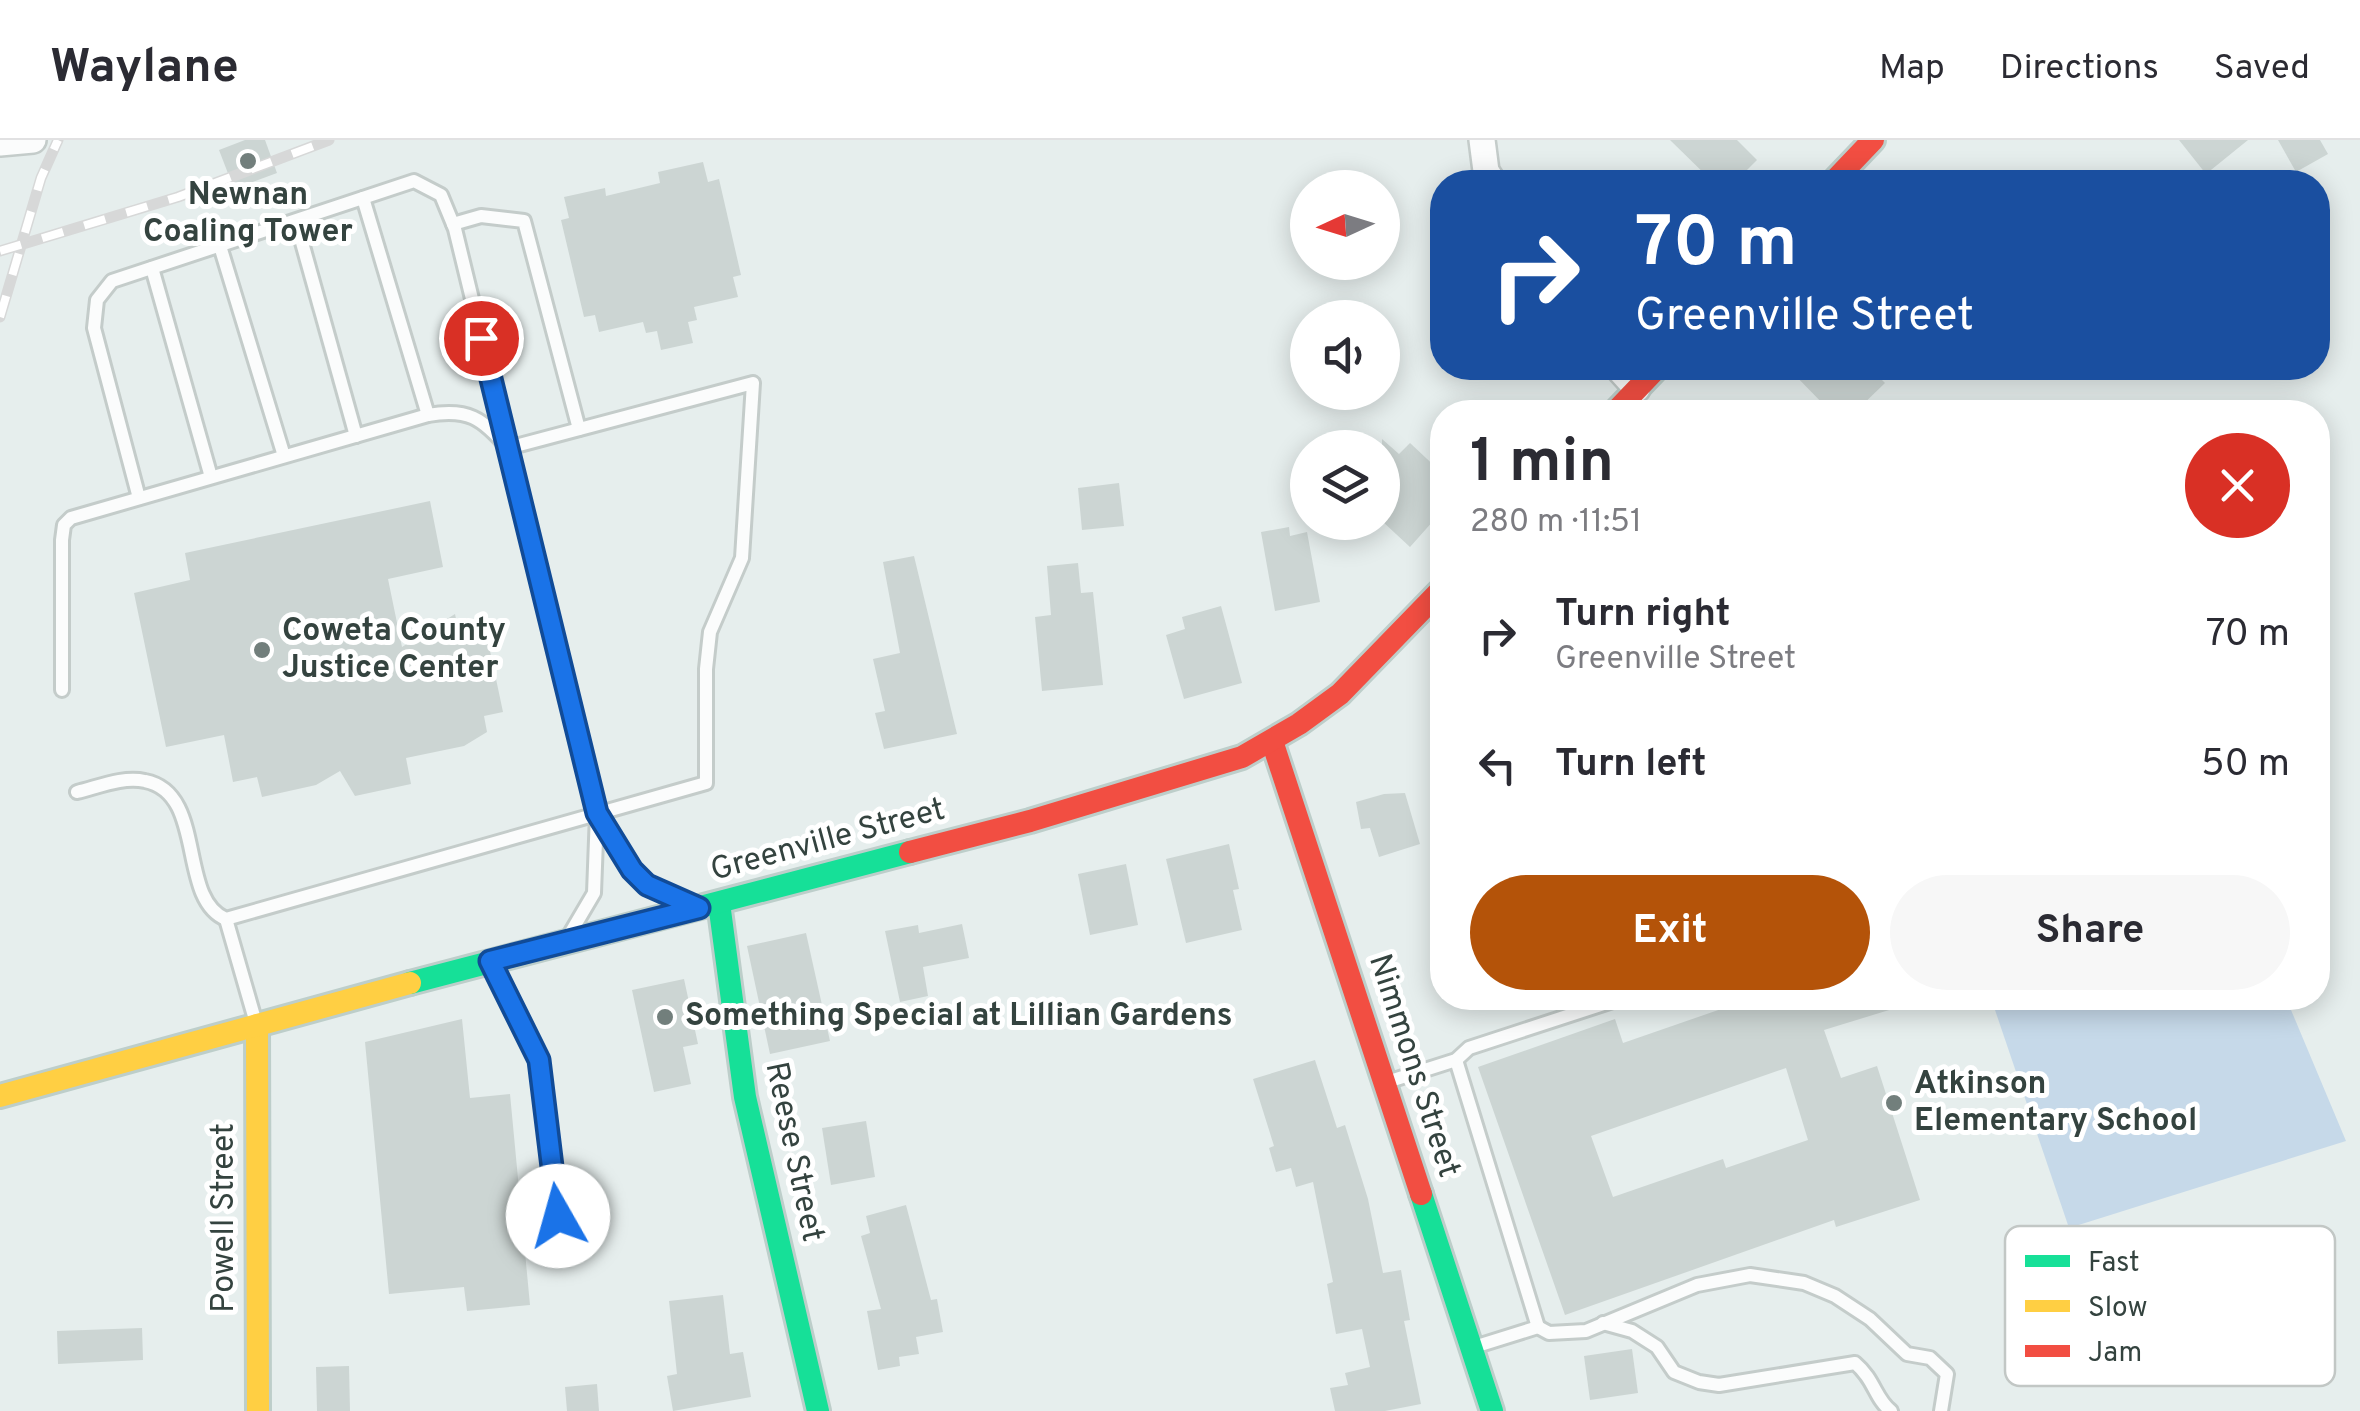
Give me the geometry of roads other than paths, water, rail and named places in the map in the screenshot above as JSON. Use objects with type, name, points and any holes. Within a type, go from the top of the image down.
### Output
[{"type":"main road","points":[[1844,170],[1873,140]]},
{"type":"main road","points":[[1626,400],[1646,380]]},
{"type":"main road","name":"Greenville Street","points":[[0,1096],[490,961],[1030,822],[1242,757],[1340,694],[1430,601]]},
{"type":"main road","name":"Nimmons Street","points":[[1272,741],[1492,1411]]},
{"type":"main road","name":"Reese Street","points":[[709,906],[745,1096],[818,1411]]},
{"type":"main road","name":"Powell Street","points":[[257,1025],[258,1411]]},
{"type":"street","points":[[0,143],[32,140]]},
{"type":"street","points":[[1482,140],[1486,170]]},
{"type":"street","points":[[1628,380],[1636,390]]},
{"type":"lane","points":[[139,498],[94,328],[97,300],[112,281],[414,182],[441,196],[453,224],[597,813],[594,893],[564,942]]},
{"type":"lane","points":[[363,198],[428,415]]},
{"type":"lane","points":[[453,224],[482,216],[524,221],[579,429]]},
{"type":"lane","points":[[296,220],[356,436]]},
{"type":"lane","points":[[220,246],[284,456]]},
{"type":"lane","points":[[152,268],[211,477]]},
{"type":"lane","points":[[77,792],[126,780],[148,781],[166,792],[180,808],[212,913],[226,920],[706,783],[706,669],[710,632],[742,558],[754,383],[508,448]]},
{"type":"lane","points":[[62,690],[64,525],[71,518],[428,415],[465,412],[508,448]]},
{"type":"lane","points":[[597,813],[632,870],[647,885],[709,906]]},
{"type":"lane","points":[[226,920],[257,1025]]},
{"type":"lane","points":[[490,961],[539,1060],[563,1256]]},
{"type":"lane","points":[[1384,1083],[1456,1060],[1469,1048],[1585,1010]]},
{"type":"lane","points":[[1456,1060],[1538,1327],[1548,1333],[1586,1331],[1697,1285],[1750,1275],[1804,1283],[1835,1296],[1870,1319],[1907,1354],[1930,1358],[1946,1374],[1941,1411]]},
{"type":"lane","points":[[1603,1322],[1632,1331],[1657,1347],[1674,1372],[1700,1382],[1719,1385],[1855,1363],[1870,1375],[1884,1406],[1891,1411]]},
{"type":"lane","points":[[1472,1348],[1538,1327]]},
{"type":"railway","points":[[0,317],[41,178],[58,140]]},
{"type":"railway","points":[[0,251],[178,197],[329,140]]},
{"type":"place","name":"Newnan Coaling Tower","points":[[248,161]]},
{"type":"place","name":"Coweta County Justice Center","points":[[262,650]]},
{"type":"place","name":"Something Special at Lillian Gardens","points":[[665,1017]]},
{"type":"place","name":"Atkinson Elementary School","points":[[1894,1103]]}]
